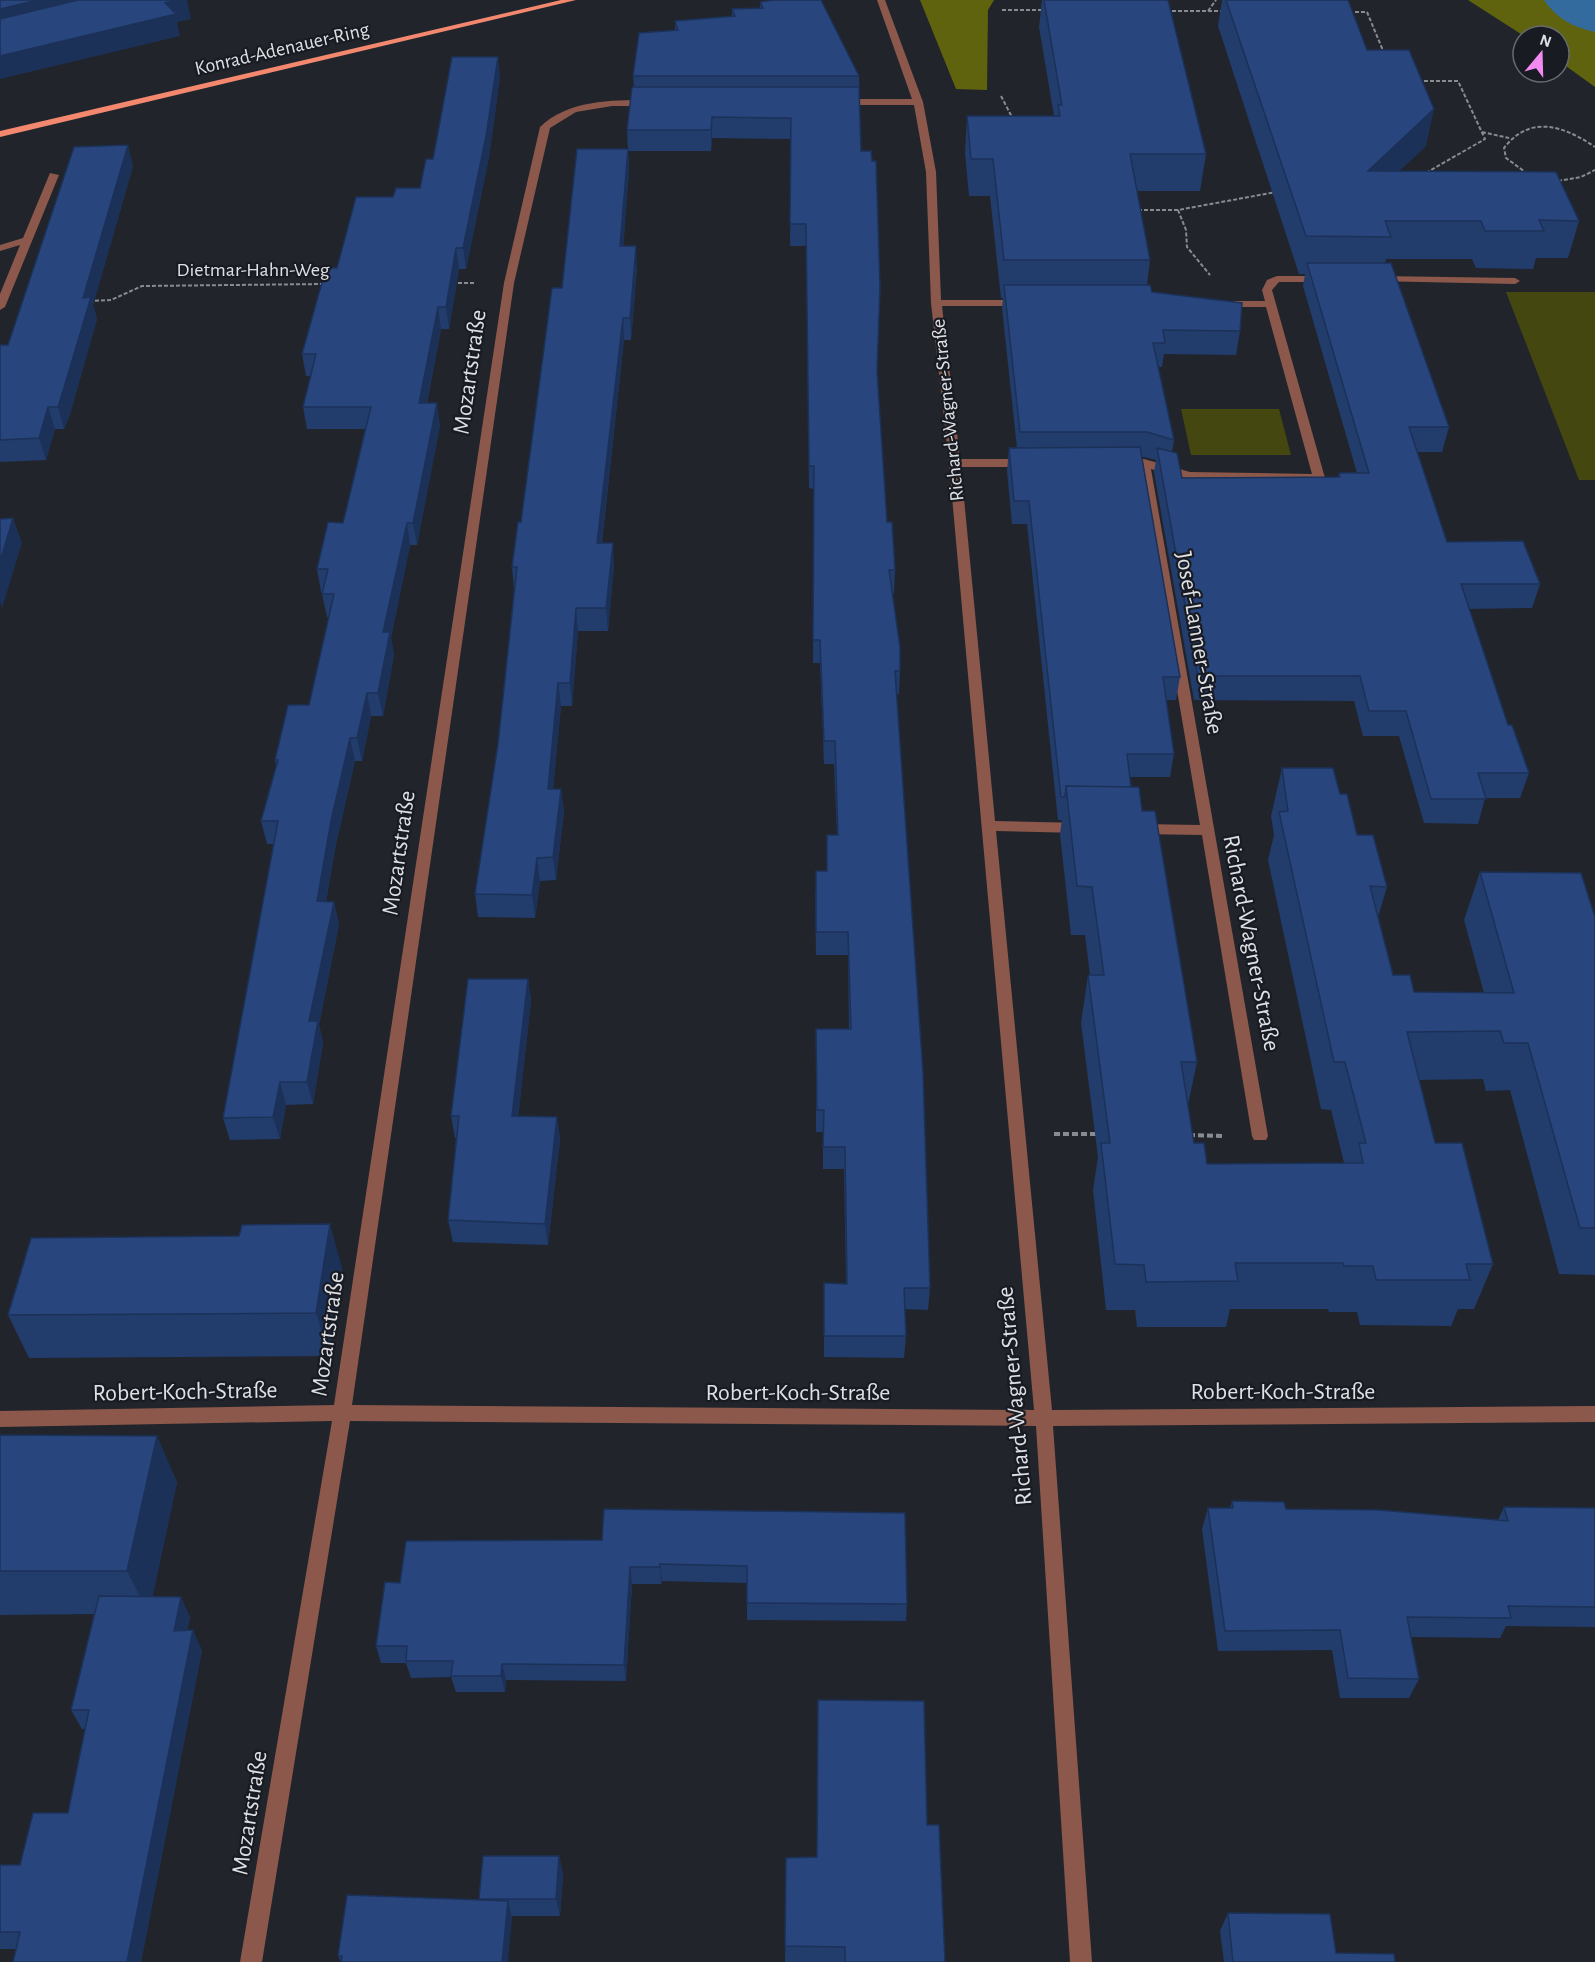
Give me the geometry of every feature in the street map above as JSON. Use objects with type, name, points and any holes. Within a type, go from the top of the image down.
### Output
[{"type":"main road","name":"Konrad-Adenauer-Ring","points":[[0,134],[572,0]]},
{"type":"street","name":"Richard-Wagner-Straße","points":[[881,0],[918,102],[931,172],[936,303],[955,463],[1044,1418],[1081,1962]]},
{"type":"street","points":[[824,102],[918,102]]},
{"type":"street","name":"Mozartstraße","points":[[251,1962],[342,1413],[508,283],[545,127],[573,110],[612,104],[659,103]]},
{"type":"street","points":[[0,307],[54,175]]},
{"type":"street","points":[[0,248],[27,240]]},
{"type":"street","points":[[1121,463],[1144,463],[1189,476],[1319,478],[1270,304],[1268,286],[1277,279],[1331,279]]},
{"type":"street","points":[[1365,279],[1515,281]]},
{"type":"street","points":[[936,303],[1032,303]]},
{"type":"street","points":[[1212,304],[1270,304]]},
{"type":"street","points":[[955,463],[1038,463]]},
{"type":"street","name":"Josef-Lanner-Straße","points":[[1144,463],[1209,830]]},
{"type":"street","points":[[988,826],[1092,828]]},
{"type":"street","name":"Richard-Wagner-Straße","points":[[1127,829],[1209,830],[1260,1136]]},
{"type":"street","name":"Robert-Koch-Straße","points":[[0,1419],[342,1413],[1044,1418],[1595,1414]]},
{"type":"path","points":[[1208,11],[1216,0]]},
{"type":"path","points":[[1002,10],[1048,10]]},
{"type":"path","points":[[1162,11],[1231,11]]},
{"type":"path","points":[[1344,12],[1367,12],[1388,62]]},
{"type":"path","points":[[1417,81],[1458,81],[1485,139],[1425,173]]},
{"type":"path","points":[[1001,96],[1013,114],[1014,124]]},
{"type":"path","points":[[1533,177],[1506,158],[1504,148],[1509,138],[1522,130],[1539,125],[1559,128],[1582,137],[1595,147]]},
{"type":"path","points":[[1482,132],[1509,138]]},
{"type":"path","points":[[1552,182],[1581,177],[1595,170]]},
{"type":"path","points":[[1135,209],[1178,210],[1279,192]]},
{"type":"path","points":[[1178,210],[1186,230],[1186,247],[1236,304]]},
{"type":"path","points":[[449,283],[508,283]]},
{"type":"path","name":"Dietmar-Hahn-Weg","points":[[78,301],[111,300],[142,286],[331,284]]},
{"type":"path","points":[[1017,1134],[1110,1134]]},
{"type":"path","points":[[1179,1135],[1260,1136]]},
{"type":"shaded area","points":[[920,0],[994,0],[988,10],[987,90],[956,89]]},
{"type":"shaded area","points":[[1468,0],[1557,0],[1595,25],[1595,87],[1571,70],[1571,24],[1511,24],[1511,28]]},
{"type":"shaded area","points":[[1506,292],[1595,292],[1595,480],[1579,480]]},
{"type":"shaded area","points":[[1181,409],[1279,409],[1291,455],[1191,455]]},
{"type":"building","points":[[0,0],[38,0],[0,9]]},
{"type":"building","points":[[78,0],[176,0],[165,3],[176,14],[0,56],[0,19]]},
{"type":"building","points":[[821,0],[859,76],[633,76],[639,33],[678,30],[675,21],[735,16],[732,9],[763,8],[760,2]]},
{"type":"building","points":[[1044,0],[1168,0],[1206,154],[1130,154],[1150,260],[1004,260],[993,159],[971,159],[967,116],[1060,116],[1058,105],[1062,105]]},
{"type":"building","points":[[1226,0],[1348,0],[1367,50],[1409,50],[1434,109],[1368,171],[1556,172],[1579,221],[1539,220],[1544,231],[1485,231],[1481,221],[1385,221],[1391,237],[1306,236]]},
{"type":"building","points":[[452,57],[498,57],[486,136],[463,248],[456,248],[446,307],[438,307],[419,403],[437,403],[413,523],[407,523],[383,632],[390,632],[378,693],[367,693],[357,738],[350,738],[331,821],[317,901],[334,902],[309,1021],[318,1021],[307,1082],[280,1082],[273,1117],[223,1118],[278,821],[261,821],[278,760],[275,760],[288,705],[309,705],[334,594],[322,594],[328,569],[317,569],[328,522],[343,523],[371,407],[303,407],[316,354],[302,354],[326,268],[337,268],[356,197],[393,197],[396,188],[420,188],[426,159],[433,159]]},
{"type":"building","points":[[632,87],[859,87],[861,151],[871,151],[872,161],[876,161],[880,287],[877,371],[887,522],[892,522],[895,570],[889,570],[900,647],[900,671],[895,671],[923,1072],[930,1288],[904,1288],[906,1336],[824,1336],[824,1283],[847,1284],[845,1147],[823,1147],[824,1110],[817,1110],[816,1029],[851,1029],[848,932],[816,932],[816,871],[827,871],[827,835],[838,835],[835,741],[824,741],[820,640],[813,640],[814,466],[809,466],[806,224],[790,224],[791,118],[712,117],[711,130],[627,130]]},
{"type":"building","points":[[128,145],[83,298],[91,297],[58,407],[48,407],[39,438],[0,440],[0,345],[8,345],[74,147]]},
{"type":"building","points":[[577,149],[628,149],[620,246],[636,246],[630,318],[623,318],[597,543],[613,543],[606,608],[576,608],[570,683],[558,683],[548,789],[561,789],[553,857],[537,858],[532,895],[475,894],[498,744],[517,567],[512,567],[518,522],[521,522],[552,288],[562,288]]},
{"type":"building","points":[[1307,263],[1391,263],[1449,427],[1409,427],[1447,542],[1523,541],[1540,584],[1461,584],[1508,725],[1512,725],[1529,773],[1478,773],[1486,799],[1431,799],[1406,711],[1369,711],[1360,676],[1198,676],[1157,448],[1177,453],[1182,478],[1340,477],[1339,473],[1369,473]]},
{"type":"building","points":[[1004,285],[1150,285],[1152,292],[1242,303],[1240,331],[1163,330],[1165,343],[1153,343],[1174,440],[1147,432],[1020,432]]},
{"type":"building","points":[[1140,447],[1180,677],[1163,677],[1174,754],[1127,754],[1131,787],[1066,786],[1065,797],[1061,797],[1029,501],[1014,501],[1009,448]]},
{"type":"building","points":[[13,518],[0,562],[0,519]]},
{"type":"building","points":[[1282,768],[1333,768],[1340,794],[1347,794],[1357,835],[1373,835],[1387,887],[1370,886],[1393,975],[1410,975],[1414,992],[1514,993],[1480,872],[1581,873],[1595,917],[1595,1228],[1580,1228],[1528,1043],[1504,1043],[1500,1031],[1407,1032],[1435,1143],[1462,1143],[1493,1264],[1466,1264],[1470,1280],[1376,1280],[1373,1266],[1344,1266],[1343,1263],[1235,1263],[1238,1281],[1146,1282],[1144,1265],[1115,1264],[1101,1143],[1110,1143],[1088,975],[1104,975],[1092,887],[1077,886],[1066,786],[1139,787],[1142,811],[1155,811],[1197,1062],[1181,1062],[1194,1143],[1204,1143],[1207,1164],[1363,1163],[1359,1143],[1366,1143],[1345,1062],[1334,1062],[1279,812],[1288,811]]},
{"type":"building","points":[[468,979],[528,979],[512,1116],[557,1117],[545,1224],[448,1220],[459,1116],[451,1116]]},
{"type":"building","points":[[330,1224],[316,1313],[8,1315],[31,1238],[239,1236],[242,1225]]},
{"type":"building","points":[[0,1435],[157,1436],[127,1571],[0,1571]]},
{"type":"building","points":[[1232,1501],[1284,1502],[1286,1509],[1379,1510],[1508,1521],[1504,1507],[1595,1508],[1595,1607],[1508,1606],[1511,1618],[1407,1617],[1419,1679],[1348,1678],[1340,1630],[1225,1631],[1208,1508],[1233,1508]]},
{"type":"building","points":[[604,1509],[905,1513],[907,1604],[747,1603],[747,1566],[660,1564],[660,1567],[630,1567],[624,1665],[502,1664],[501,1676],[451,1676],[453,1661],[406,1661],[407,1646],[376,1646],[385,1582],[400,1583],[406,1541],[602,1540]]},
{"type":"building","points":[[99,1596],[181,1597],[174,1631],[193,1630],[127,1962],[13,1962],[20,1932],[0,1932],[0,1865],[20,1865],[33,1813],[68,1813],[89,1710],[71,1710]]},
{"type":"building","points":[[818,1700],[924,1701],[927,1825],[939,1825],[945,1962],[845,1962],[845,1947],[785,1946],[786,1858],[817,1857]]},
{"type":"building","points":[[483,1856],[559,1856],[556,1899],[479,1899]]},
{"type":"building","points":[[347,1895],[508,1901],[502,1962],[341,1962],[342,1956],[338,1956]]},
{"type":"building","points":[[1228,1913],[1330,1914],[1336,1953],[1394,1954],[1395,1962],[1233,1962]]},
{"type":"waterway","points":[[1572,0],[1595,15]]}]
